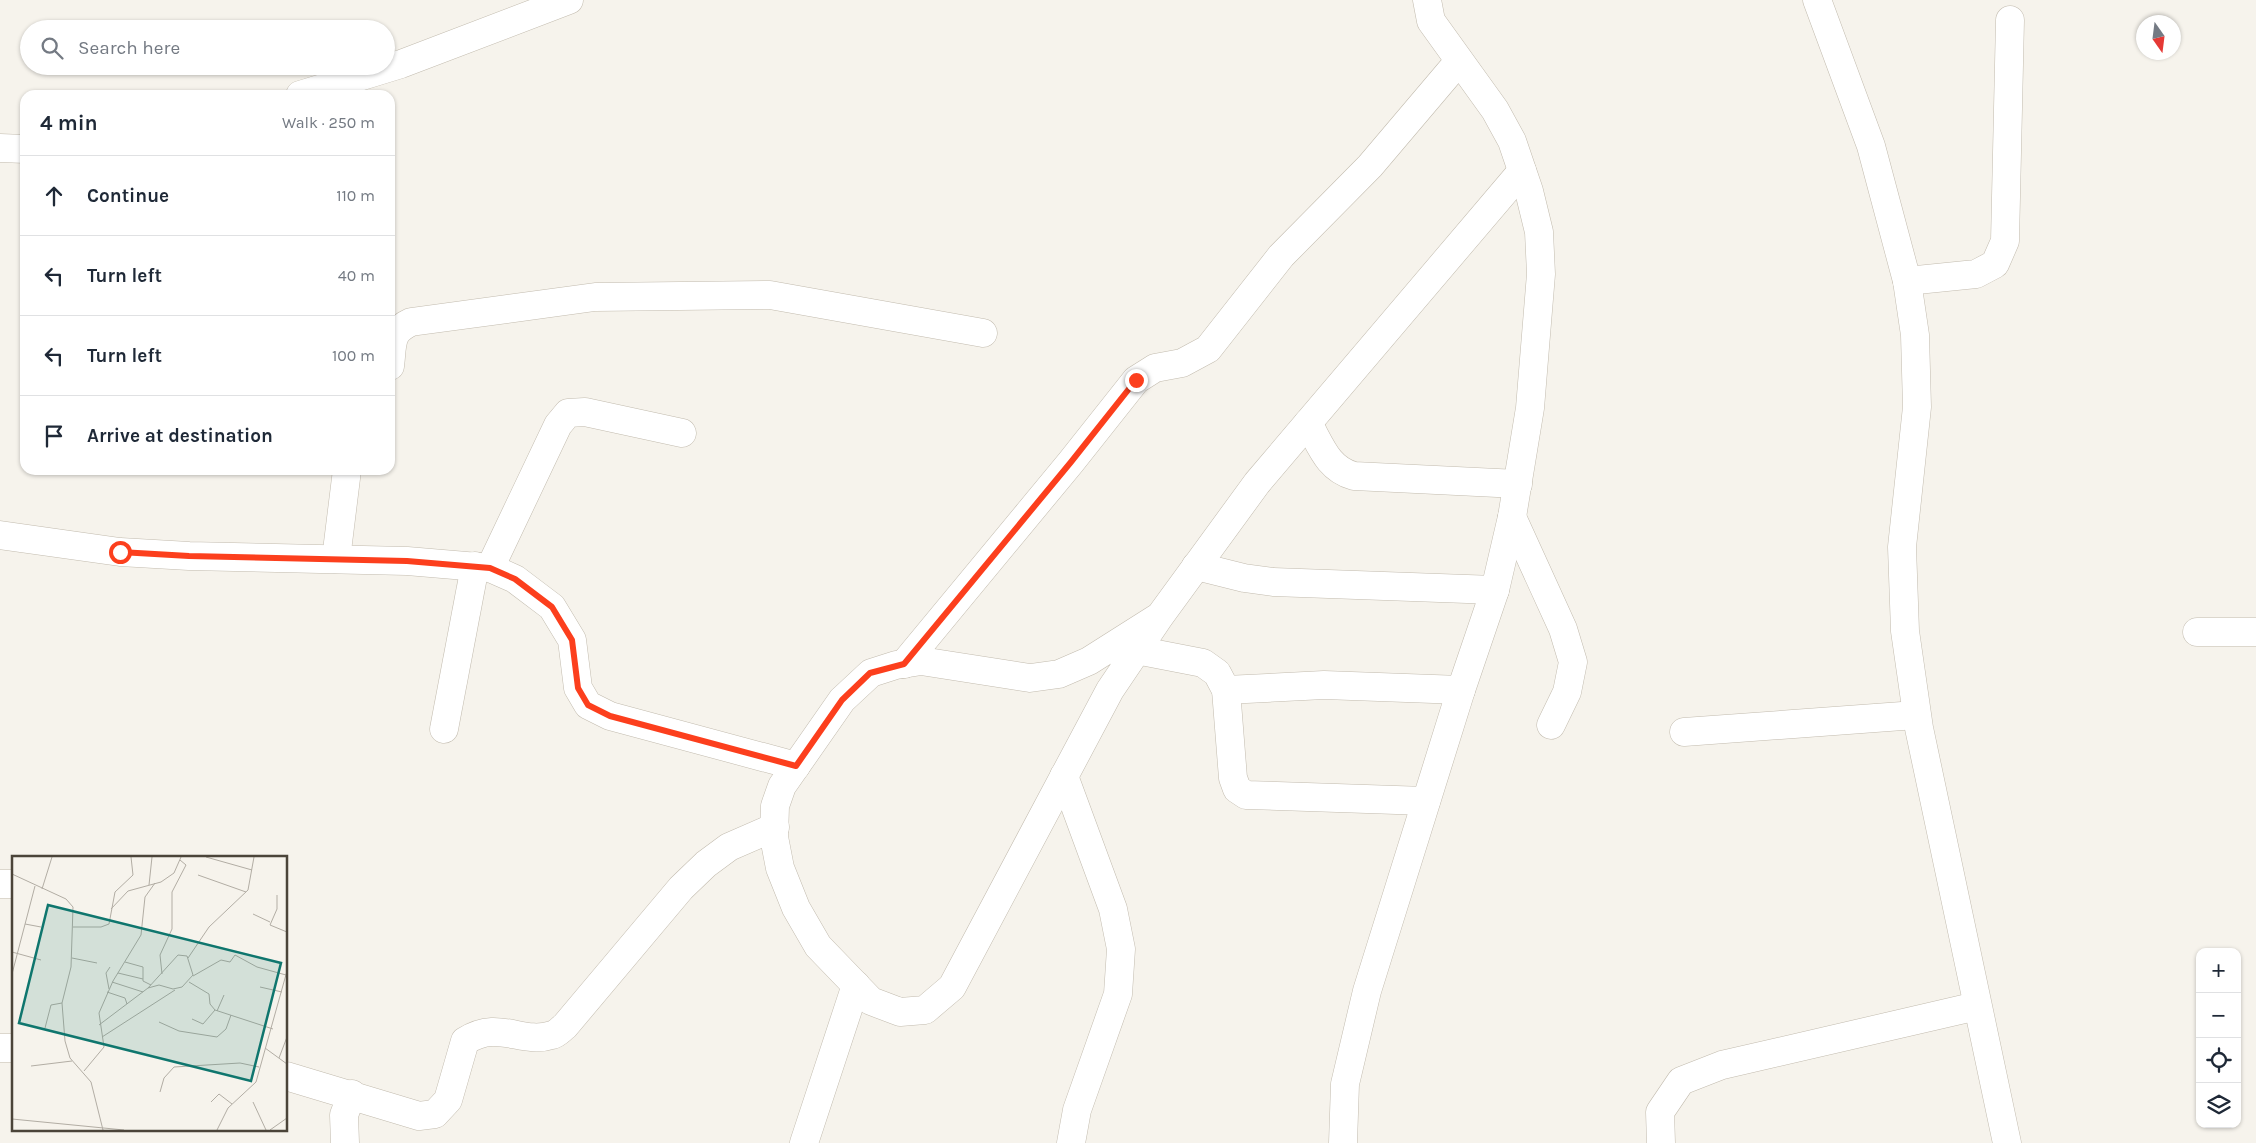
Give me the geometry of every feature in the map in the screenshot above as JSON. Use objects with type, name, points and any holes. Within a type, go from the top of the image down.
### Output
[{"type":"street","points":[[395,66],[467,41],[569,0]]},
{"type":"street","points":[[1343,1143],[1345,1084],[1367,991],[1461,690],[1495,590],[1512,517],[1530,408],[1541,274],[1539,232],[1512,141],[1495,110],[1431,22],[1427,0]]},
{"type":"street","points":[[1817,0],[1871,146],[1907,281],[1915,335],[1917,407],[1902,547],[1904,631],[1916,715],[2007,1143]]},
{"type":"street","points":[[1907,281],[1976,274],[1995,264],[2005,241],[2010,20]]},
{"type":"street","points":[[904,664],[1071,462],[1136,380],[1155,368],[1182,363],[1208,349],[1281,256],[1370,166],[1460,61]]},
{"type":"street","points":[[316,90],[365,75]]},
{"type":"street","points":[[0,148],[20,149]]},
{"type":"street","points":[[1160,616],[1089,661],[1059,674],[1030,678],[921,661],[870,673],[842,700],[782,786],[775,806],[774,837],[780,868],[796,908],[818,946],[871,1001],[900,1012],[925,1010],[952,987],[1110,690],[1136,650],[1257,484],[1522,171]]},
{"type":"street","points":[[395,334],[400,327],[412,322],[594,298],[770,295],[982,333]]},
{"type":"street","points":[[444,729],[483,567],[558,425],[568,413],[585,412],[682,433]]},
{"type":"street","points":[[1308,423],[1330,462],[1342,473],[1354,476],[1518,484]]},
{"type":"street","points":[[336,559],[346,475]]},
{"type":"street","points":[[1512,517],[1564,629],[1573,662],[1567,692],[1551,725]]},
{"type":"street","points":[[0,535],[120,552],[407,561],[483,567],[515,579],[552,607],[572,640],[578,688],[588,705],[610,716],[796,766]]},
{"type":"street","points":[[1196,566],[1244,578],[1272,582],[1495,590]]},
{"type":"street","points":[[2197,632],[2256,632]]},
{"type":"street","points":[[1136,650],[1203,662],[1217,673],[1226,690],[1233,778],[1237,789],[1246,795],[1426,801]]},
{"type":"street","points":[[1226,690],[1324,685],[1461,690]]},
{"type":"street","points":[[1684,732],[1916,715]]},
{"type":"street","points":[[1064,776],[1113,909],[1121,949],[1118,994],[1076,1110],[1071,1143]]},
{"type":"street","points":[[288,1077],[352,1094],[420,1116],[435,1114],[448,1100],[464,1040],[477,1033],[495,1031],[532,1037],[553,1035],[565,1026],[681,888],[706,864],[729,847],[775,827]]},
{"type":"street","points":[[804,1143],[856,985]]},
{"type":"street","points":[[1661,1143],[1660,1112],[1681,1081],[1722,1065],[1977,1006]]},
{"type":"street","points":[[345,1143],[344,1115],[352,1094]]},
{"type":"route","points":[[120,552],[189,556],[407,561],[490,568],[515,579],[552,607],[572,640],[578,688],[588,705],[610,716],[796,766],[842,700],[870,673],[904,664],[1071,462],[1136,380]]}]
